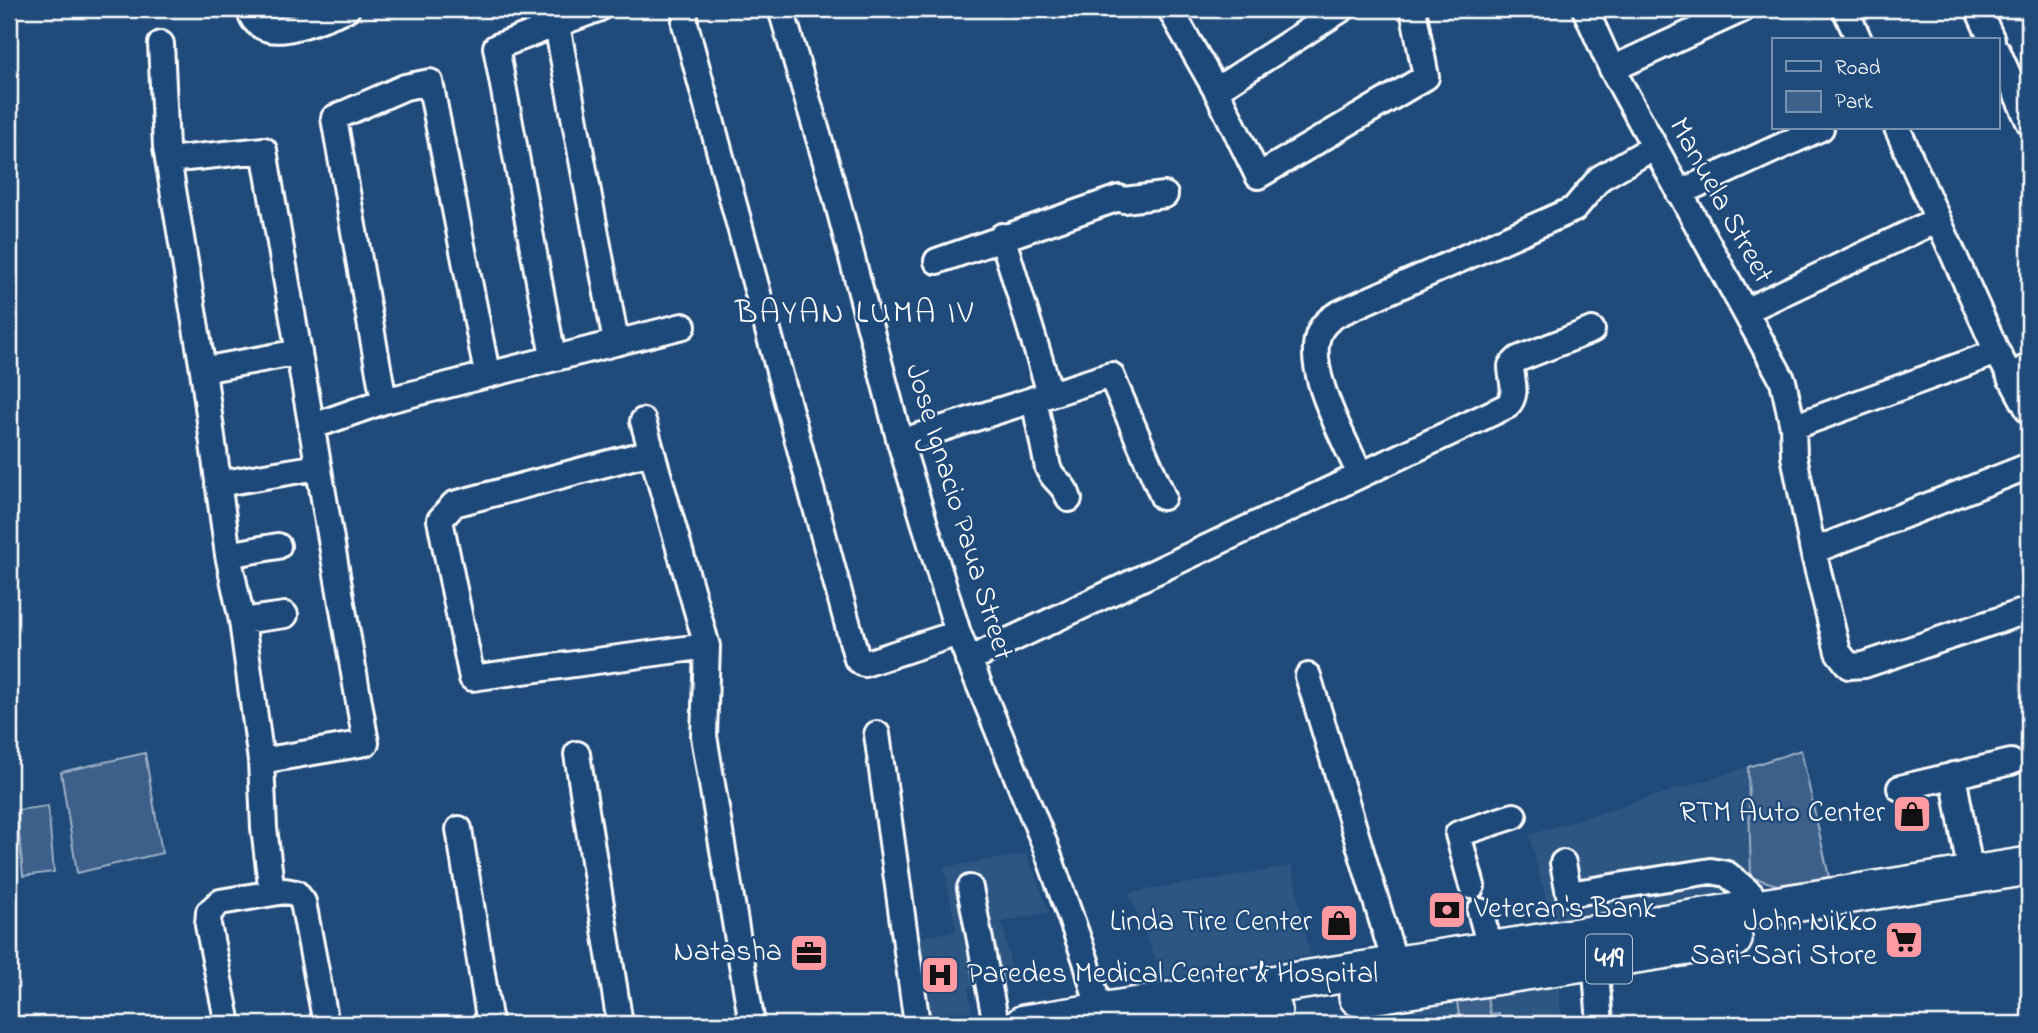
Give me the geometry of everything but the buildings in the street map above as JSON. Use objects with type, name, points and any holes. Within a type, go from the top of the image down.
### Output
[{"type":"highway","name":"419","points":[[1188,1024],[1400,977],[1491,950],[1594,948],[1754,911],[2029,866]]},
{"type":"highway","name":"419","points":[[1400,977],[1594,948],[2029,890]]},
{"type":"highway","name":"419","points":[[1024,1024],[1272,1007]]},
{"type":"street","points":[[249,9],[264,28],[279,32],[347,9]]},
{"type":"street","points":[[553,357],[496,47],[598,9]]},
{"type":"street","points":[[685,9],[685,24],[857,659],[864,664],[958,633]]},
{"type":"street","name":"Jose Ignacio Paua Street","points":[[781,9],[835,193],[900,442],[958,633],[1045,845],[1102,1017]]},
{"type":"street","points":[[1170,9],[1216,90],[1258,176],[1426,77],[1412,9]]},
{"type":"street","points":[[1216,90],[1342,9]]},
{"type":"street","name":"Manuela Street","points":[[1585,9],[1612,69],[1783,381],[1793,427],[1794,456],[1812,551],[1838,652],[1849,666],[1864,665],[2029,610]]},
{"type":"street","points":[[1612,69],[1743,9]]},
{"type":"street","points":[[1845,9],[1858,38]]},
{"type":"street","points":[[1978,9],[1991,38]]},
{"type":"street","points":[[557,25],[616,342]]},
{"type":"street","points":[[161,44],[168,160],[203,370],[228,555],[242,621],[261,761],[272,893]]},
{"type":"street","points":[[2000,57],[2029,122]]},
{"type":"street","points":[[384,401],[334,118],[405,87],[430,82],[487,373]]},
{"type":"street","points":[[1679,193],[1817,130]]},
{"type":"street","points":[[1898,130],[1997,352],[2020,372],[2029,411]]},
{"type":"street","points":[[1360,475],[1330,408],[1317,364],[1317,341],[1322,327],[1344,311],[1574,209],[1600,178],[1654,147]]},
{"type":"street","points":[[168,160],[264,150],[366,743],[261,761]]},
{"type":"street","points":[[937,261],[1002,236],[1119,198],[1124,200],[1165,195]]},
{"type":"street","points":[[1745,311],[1937,220]]},
{"type":"street","points":[[1002,236],[1042,396],[1050,474],[1063,485],[1069,499]]},
{"type":"street","points":[[312,427],[384,401],[682,326]]},
{"type":"street","points":[[968,660],[1507,406],[1513,400],[1515,390],[1511,366],[1518,359],[1592,330]]},
{"type":"street","points":[[203,370],[299,352]]},
{"type":"street","points":[[1793,427],[1997,352]]},
{"type":"street","points":[[900,442],[1111,375],[1163,498]]},
{"type":"street","points":[[643,421],[707,646],[704,736],[752,1024]]},
{"type":"street","points":[[651,452],[454,504],[440,520],[472,678],[707,646]]},
{"type":"street","points":[[1812,551],[2029,466]]},
{"type":"street","points":[[218,484],[318,467]]},
{"type":"street","points":[[228,555],[278,546]]},
{"type":"street","points":[[242,621],[285,615]]},
{"type":"street","points":[[1308,676],[1400,977]]},
{"type":"street","points":[[877,734],[917,1024]]},
{"type":"street","points":[[577,754],[620,1024]]},
{"type":"street","points":[[1900,788],[2011,762]]},
{"type":"street","points":[[1953,775],[1971,875]]},
{"type":"street","points":[[1472,886],[1458,834],[1514,816]]},
{"type":"street","points":[[458,830],[490,1024]]},
{"type":"street","points":[[1563,863],[1569,894],[1711,871],[1727,874],[1751,894],[1754,911]]},
{"type":"street","points":[[970,888],[996,1024]]},
{"type":"street","points":[[228,1024],[208,925],[209,912],[220,902],[272,893],[296,893],[303,902],[326,1024]]},
{"type":"street","points":[[1480,911],[1491,950]]},
{"type":"street","points":[[1594,948],[1600,1024]]},
{"type":"shaded area","points":[[1748,767],[1751,877],[1731,892],[1551,920],[1529,835]]},
{"type":"shaded area","points":[[1027,854],[1049,912],[1002,922],[1014,981],[968,989],[973,1016],[926,1024],[909,939],[956,931],[944,867]]},
{"type":"shaded area","points":[[1292,866],[1310,955],[1163,978],[1129,893]]},
{"type":"shaded area","points":[[1559,985],[1562,1024],[1314,1024],[1457,1002]]},
{"type":"green space","points":[[1801,750],[1829,877],[1777,885],[1751,877],[1748,767]]},
{"type":"green space","points":[[145,753],[162,853],[77,873],[61,772]]},
{"type":"green space","points":[[48,806],[54,872],[23,876],[17,810]]},
{"type":"green space","points":[[1487,996],[1490,1014],[1499,1013],[1501,1024],[1412,1024],[1459,1015],[1457,1002]]},
{"type":"place","name":"RTM Auto Center","points":[[1912,814]]},
{"type":"place","name":"Veteran's Bank","points":[[1447,910]]},
{"type":"place","name":"Linda Tire Center","points":[[1339,923]]},
{"type":"place","name":"John Nikko Sari-Sari Store","points":[[1904,940]]},
{"type":"place","name":"Natasha","points":[[809,953]]},
{"type":"place","name":"Paredes Medical Center & Hospital","points":[[940,975]]},
{"type":"district","name":"BAYAN LUMA IV","points":[[855,314]]}]
